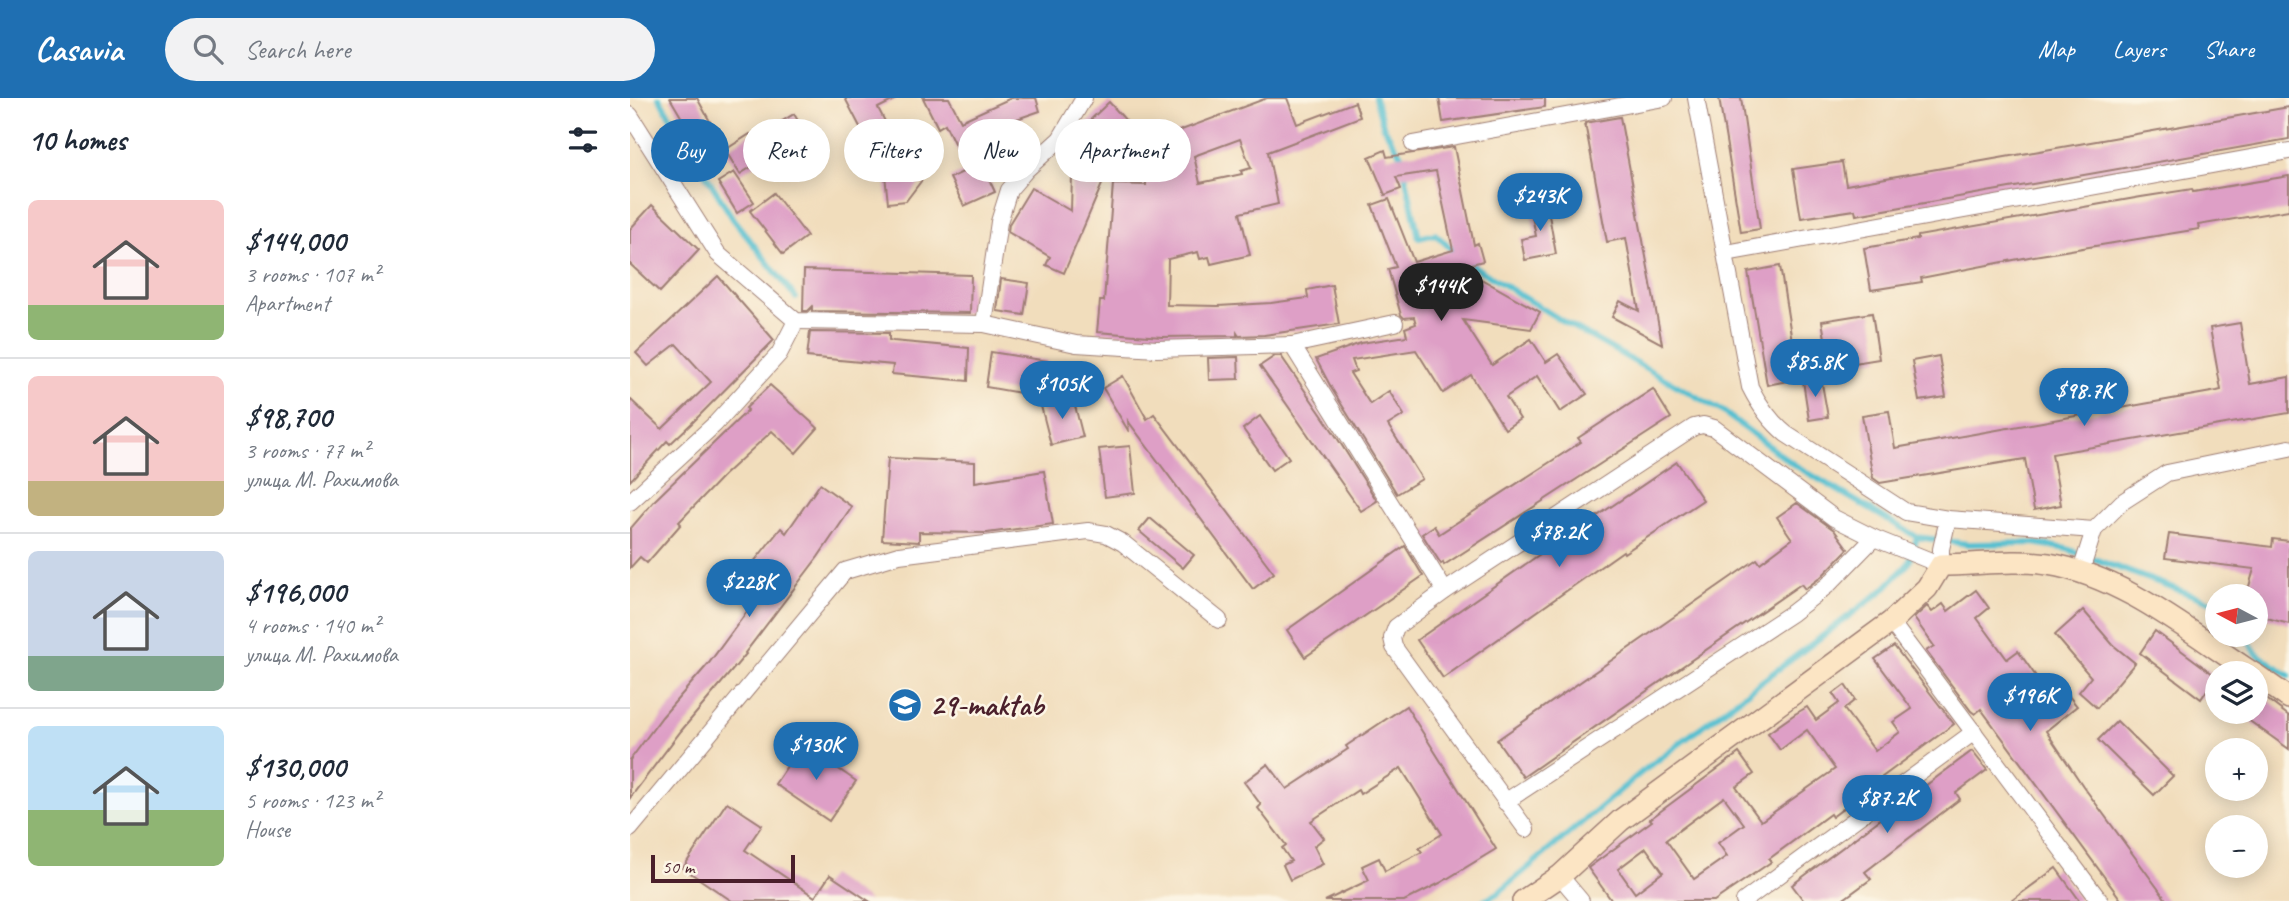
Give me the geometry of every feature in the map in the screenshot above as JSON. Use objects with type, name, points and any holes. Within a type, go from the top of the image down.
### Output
[{"type":"street","points":[[984,324],[999,222],[1009,190],[1027,169],[1060,139],[1084,98]]},
{"type":"street","points":[[1413,144],[1664,98]]},
{"type":"street","points":[[1696,98],[1750,387],[1774,425],[1906,512],[1948,519],[2094,530]]},
{"type":"street","points":[[630,115],[718,254],[796,321],[984,324],[1076,344],[1157,349],[1292,345],[1395,323]]},
{"type":"street","points":[[1726,253],[2289,151]]},
{"type":"street","points":[[630,502],[724,414],[779,354],[796,321]]},
{"type":"street","points":[[1292,345],[1445,591]]},
{"type":"street","points":[[1525,829],[1394,648],[1392,638],[1396,627],[1445,591],[1694,427],[1703,425],[1714,428],[1834,518],[1874,538],[1935,557],[2047,564],[2081,571],[2130,593],[2235,661]]},
{"type":"street","points":[[2081,571],[2094,530],[2122,502],[2167,473],[2289,448]]},
{"type":"street","points":[[1523,901],[1560,876],[1621,820],[1891,622],[1927,588],[1948,519]]},
{"type":"street","points":[[630,829],[845,571],[899,555],[1088,531],[1106,534],[1124,543],[1219,620]]},
{"type":"street","points":[[1505,802],[1792,613],[1828,585],[1874,538]]},
{"type":"street","points":[[1891,622],[2101,901]]},
{"type":"street","points":[[2268,683],[2289,698]]},
{"type":"street","points":[[1744,901],[1974,732]]},
{"type":"street","points":[[1560,876],[1581,901]]},
{"type":"building","points":[[670,98],[697,98],[709,119],[682,119]]},
{"type":"building","points":[[845,98],[898,98],[878,108],[884,119],[856,119]]},
{"type":"building","points":[[923,98],[949,98],[960,119],[958,151],[944,125],[944,119],[934,119]]},
{"type":"building","points":[[1011,98],[1036,98],[1040,111],[1017,119],[965,119]]},
{"type":"building","points":[[1267,98],[1287,98],[1297,124],[1355,102],[1360,117],[1268,152],[1278,204],[1240,213],[1250,255],[1211,264],[1209,257],[1200,259],[1198,252],[1168,259],[1167,305],[1271,303],[1308,298],[1307,290],[1332,285],[1339,324],[1239,336],[1237,333],[1237,336],[1162,337],[1097,332],[1100,301],[1104,301],[1113,184],[1146,185],[1146,182],[1191,182],[1191,126]],"holes":[[[1240,139],[1251,168],[1241,171],[1242,174],[1200,183],[1194,156]]]},
{"type":"building","points":[[1439,98],[1545,98],[1545,107],[1443,122]]},
{"type":"building","points":[[1719,98],[1741,98],[1760,229],[1741,232]]},
{"type":"building","points":[[1109,102],[1124,119],[1091,119]]},
{"type":"building","points":[[2289,107],[2289,139],[1856,215],[1855,210],[1801,218],[1793,169],[1842,162],[1846,185]]},
{"type":"building","points":[[1620,117],[1662,344],[1612,317],[1620,301],[1639,311],[1626,238],[1607,242],[1585,123]]},
{"type":"building","points":[[743,138],[743,172],[740,174],[729,156],[729,147]]},
{"type":"building","points":[[1454,147],[1474,245],[1478,243],[1483,261],[1460,267],[1540,312],[1531,329],[1463,320],[1492,365],[1531,339],[1546,362],[1558,354],[1587,394],[1560,412],[1537,376],[1506,397],[1520,419],[1505,429],[1471,375],[1443,393],[1416,350],[1352,360],[1356,371],[1350,373],[1370,404],[1389,391],[1404,415],[1388,425],[1422,479],[1397,494],[1316,359],[1361,343],[1407,336],[1405,328],[1416,324],[1414,317],[1404,318],[1401,315],[1388,269],[1396,267],[1372,205],[1389,199],[1414,262],[1453,250],[1436,171],[1396,177],[1401,189],[1385,195],[1369,157],[1385,150],[1387,157]]},
{"type":"building","points":[[734,172],[754,202],[737,213],[718,182],[729,182],[729,175]]},
{"type":"building","points":[[958,174],[958,182],[990,182],[995,192],[964,206],[950,178]]},
{"type":"building","points":[[2289,176],[2289,210],[2198,225],[2199,229],[2034,256],[1921,278],[1922,282],[1871,290],[1864,248],[2141,197],[2192,189],[2193,192]]},
{"type":"building","points":[[886,182],[920,182],[906,201],[888,203]]},
{"type":"building","points":[[1072,182],[1103,182],[1064,273],[1046,265],[1050,257],[1008,232],[1009,224],[1031,188],[1071,211]]},
{"type":"building","points":[[774,193],[807,236],[783,254],[750,211]]},
{"type":"building","points":[[1546,198],[1556,254],[1525,260],[1521,239],[1536,236],[1529,201]]},
{"type":"building","points":[[652,205],[699,250],[660,292],[630,264],[630,229]]},
{"type":"building","points":[[1780,266],[1798,379],[1767,385],[1748,272]]},
{"type":"building","points":[[804,270],[971,275],[970,313],[812,311],[812,307],[803,311]]},
{"type":"building","points":[[718,276],[774,340],[670,444],[667,441],[630,481],[630,399],[662,429],[711,382],[676,344],[648,366],[636,353]]},
{"type":"building","points":[[1001,279],[1029,283],[1024,315],[997,311]]},
{"type":"building","points":[[1872,313],[1879,359],[1830,367],[1822,321]]},
{"type":"building","points":[[2240,323],[2250,384],[2289,377],[2289,413],[2052,454],[2061,505],[2034,510],[2025,459],[1880,483],[1873,478],[1862,415],[1889,411],[1895,448],[2217,391],[2221,390],[2210,328]]},
{"type":"building","points":[[810,332],[889,333],[889,340],[893,341],[969,348],[968,381],[892,374],[893,365],[807,357]]},
{"type":"building","points":[[991,352],[1048,361],[1043,397],[986,387]]},
{"type":"building","points":[[1275,356],[1281,356],[1377,501],[1361,511],[1260,366]]},
{"type":"building","points":[[1939,356],[1946,397],[1919,401],[1912,361]]},
{"type":"building","points":[[1238,357],[1239,379],[1209,380],[1208,358]]},
{"type":"building","points":[[1123,376],[1147,419],[1154,414],[1274,573],[1253,589],[1128,421],[1129,432],[1103,388]]},
{"type":"building","points":[[1821,378],[1828,417],[1809,420],[1803,381]]},
{"type":"building","points":[[770,385],[818,428],[796,453],[772,431],[723,476],[679,522],[681,524],[647,563],[640,557],[630,568],[630,529],[655,500],[748,410],[746,408]]},
{"type":"building","points":[[1653,389],[1671,418],[1444,565],[1443,562],[1441,564],[1422,534],[1434,526],[1439,534],[1581,442],[1578,438]]},
{"type":"building","points":[[1073,398],[1083,437],[1051,445],[1041,406]]},
{"type":"building","points":[[1260,416],[1289,458],[1272,470],[1243,429]]},
{"type":"building","points":[[1130,446],[1135,493],[1105,497],[1099,449]]},
{"type":"building","points":[[888,458],[975,462],[975,482],[1044,471],[1053,524],[987,533],[919,532],[919,542],[882,540]]},
{"type":"building","points":[[1677,462],[1703,500],[1624,553],[1623,551],[1443,678],[1417,640]]},
{"type":"building","points":[[820,484],[852,507],[746,654],[681,731],[630,798],[630,760],[662,717],[709,663],[768,583],[749,568],[781,528],[786,533]]},
{"type":"building","points":[[1797,503],[1834,530],[1848,549],[1821,577],[1805,589],[1801,584],[1523,777],[1497,740],[1757,559],[1760,563],[1792,539],[1777,517]]},
{"type":"building","points":[[1150,518],[1194,555],[1183,568],[1139,531]]},
{"type":"building","points":[[2169,534],[2272,547],[2273,539],[2289,541],[2289,624],[2268,618],[2268,584],[2250,584],[2254,569],[2165,558]]},
{"type":"building","points":[[1405,546],[1423,576],[1305,657],[1287,630]]},
{"type":"building","points":[[1976,590],[1989,608],[1977,618],[2007,659],[2018,651],[2045,689],[2056,680],[2077,706],[2046,731],[2167,901],[2122,901],[1981,709],[1975,714],[1971,711],[1926,651],[1934,646],[1914,618],[1927,606],[1932,612],[1943,604],[1948,611]]},
{"type":"building","points":[[2083,610],[2113,645],[2135,663],[2097,708],[2079,692],[2091,677],[2055,635]]},
{"type":"building","points":[[2155,631],[2205,668],[2205,693],[2201,699],[2140,653]]},
{"type":"building","points":[[1894,646],[1954,724],[1832,817],[1830,814],[1769,859],[1771,862],[1714,901],[1612,901],[1588,868],[1739,753],[1754,774],[1736,787],[1761,821],[1835,769],[1807,730],[1780,750],[1768,733],[1795,714],[1807,707],[1816,720],[1839,703],[1833,694],[1845,685],[1855,700],[1844,709],[1875,751],[1900,732],[1893,722],[1912,709],[1875,659]],"holes":[[[1724,797],[1744,824],[1718,843],[1727,856],[1694,879],[1666,840]],[[1646,848],[1663,872],[1635,893],[1618,869]]]},
{"type":"building","points":[[2268,700],[2289,716],[2289,749],[2254,724],[2268,724]]},
{"type":"building","points":[[1406,706],[1496,849],[1404,901],[1325,901],[1369,880],[1362,866],[1379,858],[1385,871],[1422,852],[1419,848],[1442,834],[1401,768],[1360,794],[1358,790],[1311,821],[1324,838],[1314,846],[1323,864],[1290,880],[1283,865],[1291,861],[1282,848],[1286,845],[1258,808],[1261,805],[1244,782],[1268,764],[1287,789]]},
{"type":"building","points":[[2117,721],[2173,776],[2154,795],[2098,740]]},
{"type":"building","points":[[802,744],[856,781],[829,821],[775,784]]},
{"type":"building","points":[[1972,751],[1987,770],[1956,793],[1960,799],[1865,872],[1871,879],[1841,901],[1804,901],[1792,885]]},
{"type":"building","points":[[727,802],[762,825],[745,850],[815,897],[830,875],[869,901],[732,901],[683,868]]},
{"type":"building","points":[[2056,868],[2080,901],[2011,901]]},
{"type":"waterway","points":[[659,98],[733,219],[796,298]]},
{"type":"waterway","points":[[1375,98],[1384,128],[1401,155],[1419,238],[1435,234],[1457,254]]},
{"type":"waterway","points":[[1465,261],[1564,322],[1722,411],[1793,464],[1917,537],[1968,544],[2034,543],[2067,549],[2205,600]]},
{"type":"waterway","points":[[1484,901],[1498,893],[1643,771],[1882,591],[1909,563],[1917,537]]},
{"type":"waterway","points":[[2253,648],[2257,654],[2289,676]]},
{"type":"place","name":"29-maktab","points":[[905,705]]}]
